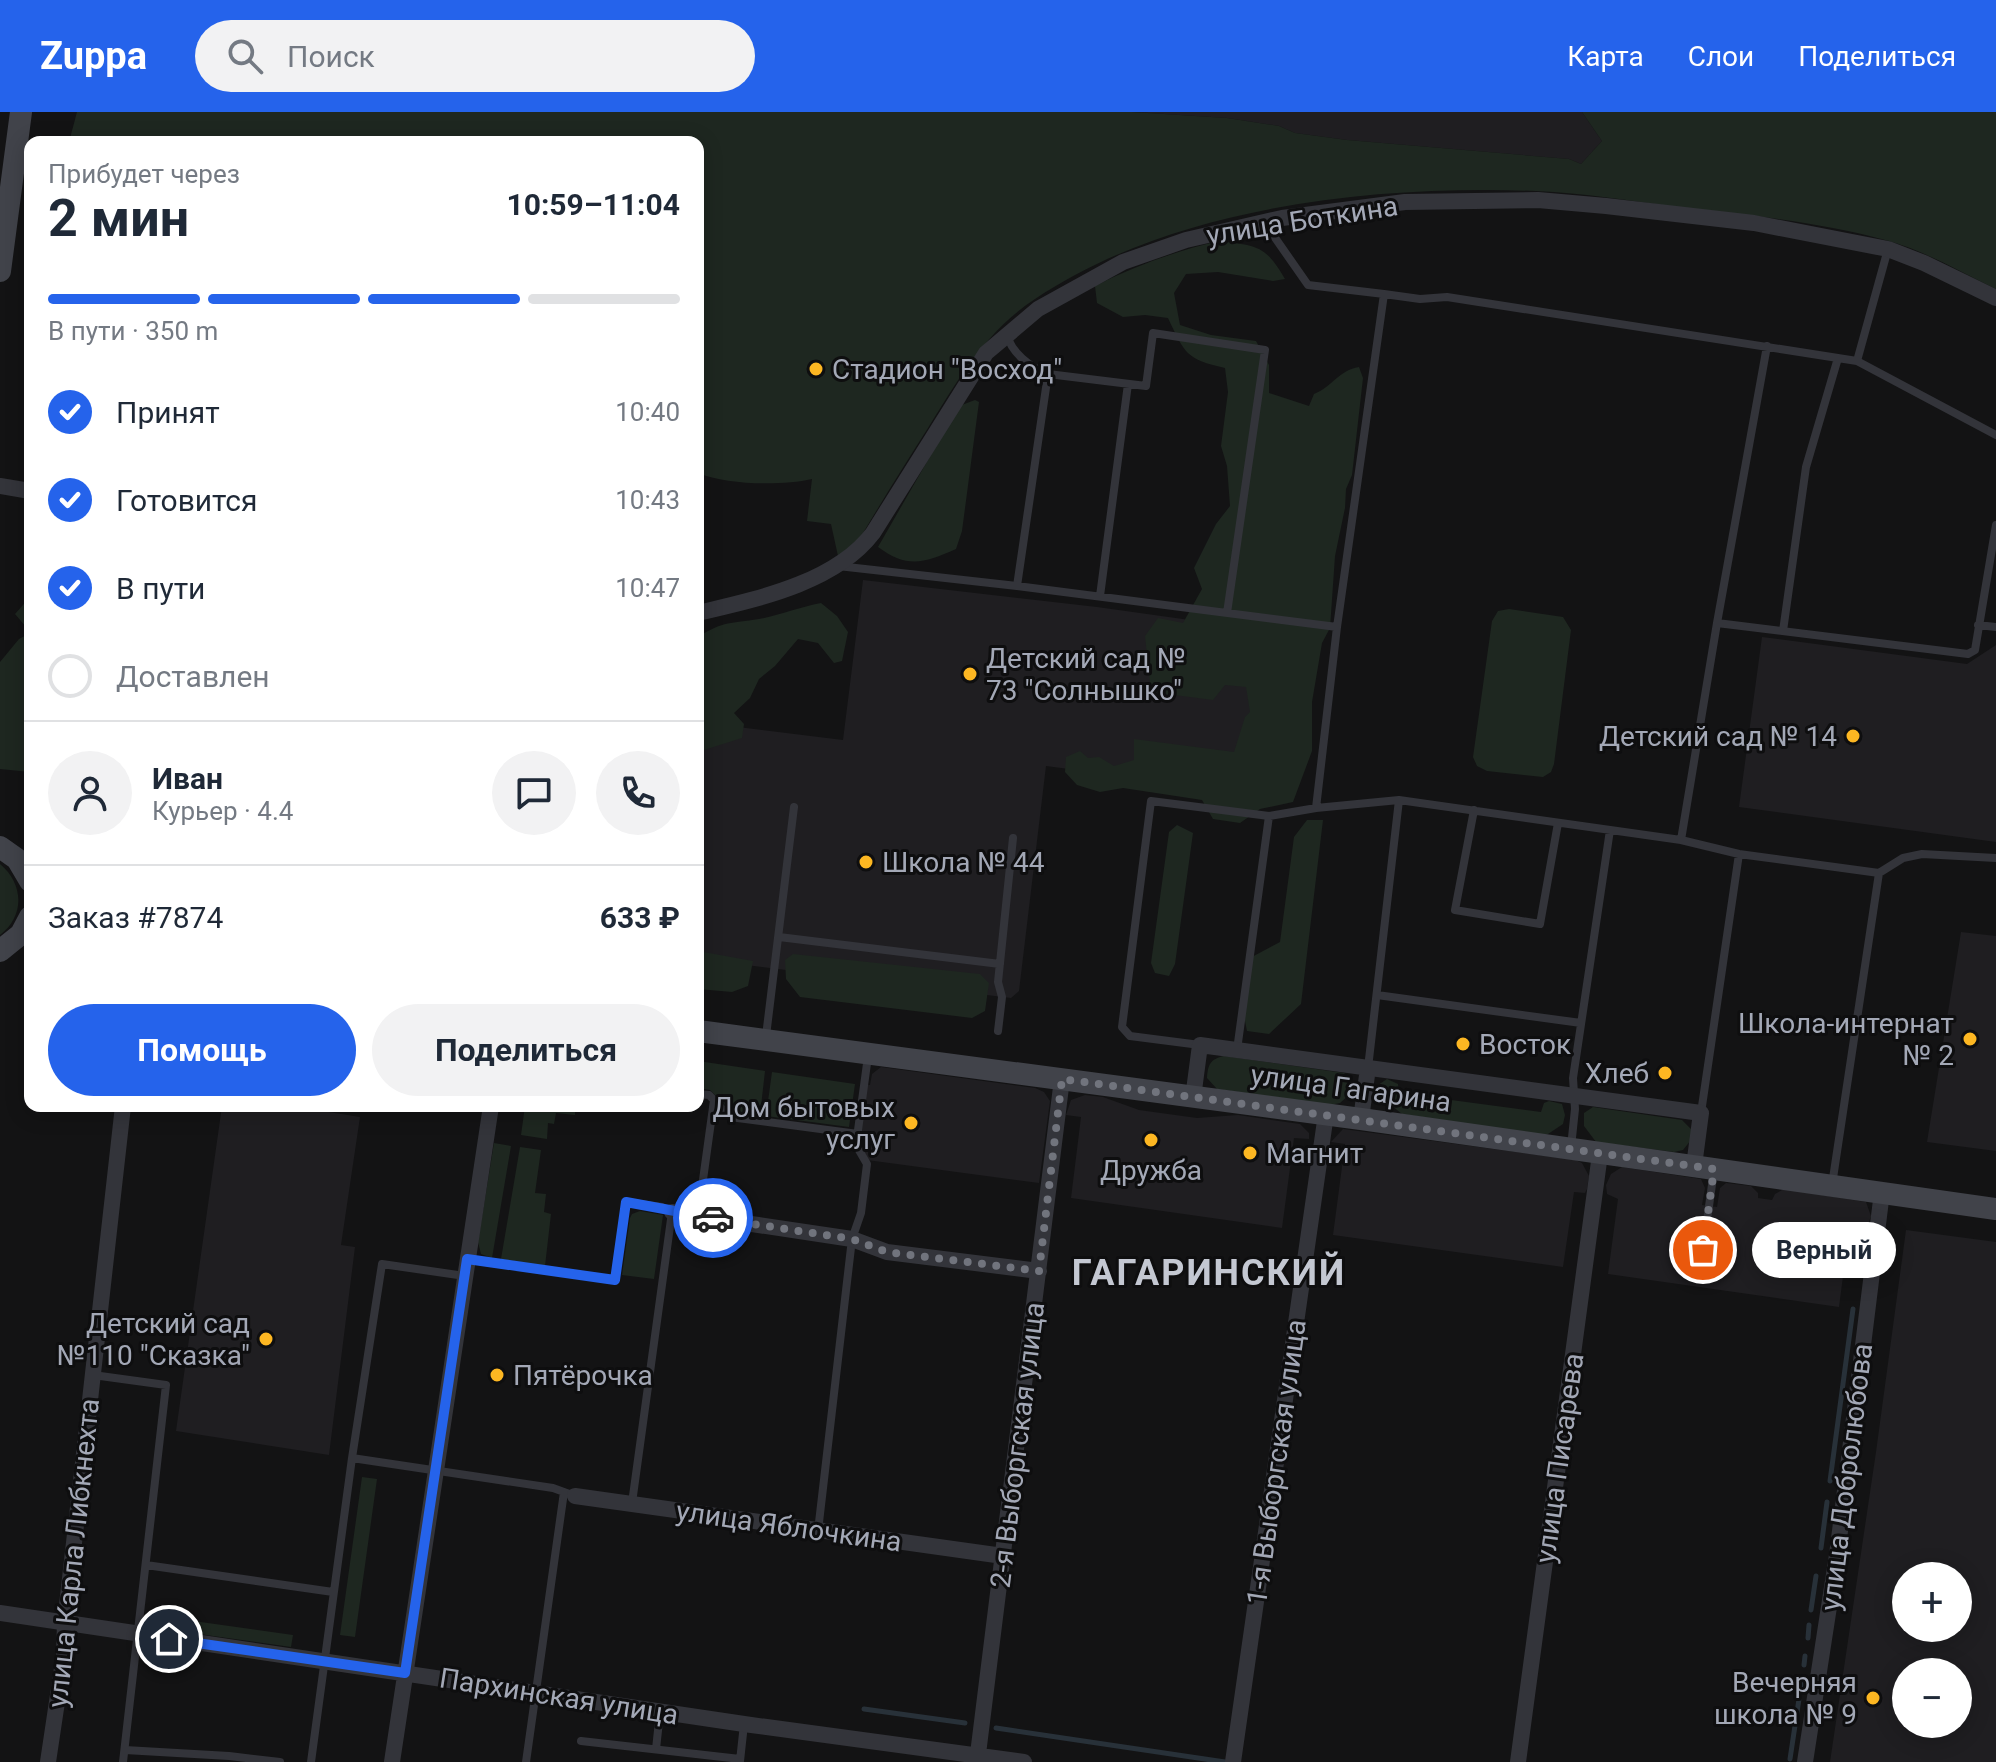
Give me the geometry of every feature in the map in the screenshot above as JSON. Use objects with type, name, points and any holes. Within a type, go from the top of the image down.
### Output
[{"type":"main road","points":[[0,271],[2,234],[21,112]]},
{"type":"main road","points":[[0,847],[17,859],[24,871]]},
{"type":"main road","points":[[2,950],[24,928]]},
{"type":"main road","points":[[2,950],[24,948]]},
{"type":"main road","name":"улица Гагарина","points":[[704,1032],[1326,1114],[1996,1209]]},
{"type":"street","name":"улица Боткина","points":[[704,611],[802,583],[837,566],[857,551],[873,533],[979,362],[1007,333],[1050,301],[1123,262],[1186,240],[1264,222],[1405,202],[1538,200],[1754,223],[1888,249],[1996,298]]},
{"type":"street","points":[[0,486],[24,490]]},
{"type":"street","points":[[1193,1098],[1200,1045],[1574,1095],[1701,1113],[1704,1168]]},
{"type":"street","points":[[1361,1119],[1368,1068]]},
{"type":"street","name":"2-я Выборгская улица","points":[[977,1759],[1062,1079]]},
{"type":"street","name":"улица Карла Либкнехта","points":[[48,1762],[64,1655],[65,1623],[122,1112]]},
{"type":"street","points":[[392,1762],[490,1112]]},
{"type":"street","name":"1-я Выборгская улица","points":[[1233,1762],[1326,1114]]},
{"type":"street","name":"улица Писарева","points":[[1518,1762],[1600,1154]]},
{"type":"street","name":"улица Добролюбова","points":[[1805,1762],[1831,1593],[1882,1192]]},
{"type":"street","points":[[672,1212],[852,1239],[887,1252],[1039,1271]]},
{"type":"street","name":"улица Яблочкина","points":[[570,1494],[1003,1556]]},
{"type":"street","name":"Пархинская улица","points":[[0,1613],[977,1759],[1024,1762]]},
{"type":"lane","points":[[1264,222],[1308,285],[1420,299],[1447,297],[1857,361],[1996,435]]},
{"type":"lane","points":[[1857,361],[1888,249]]},
{"type":"lane","points":[[1316,808],[1337,627],[1384,294]]},
{"type":"lane","points":[[1007,333],[1010,345],[1033,368],[1048,374],[1146,386],[1153,333],[1265,350],[1227,613]]},
{"type":"lane","points":[[1681,840],[1767,346]]},
{"type":"lane","points":[[1783,631],[1806,467],[1838,358]]},
{"type":"lane","points":[[1017,586],[1048,374]]},
{"type":"lane","points":[[1100,596],[1128,384]]},
{"type":"lane","points":[[1717,623],[1968,654],[1975,650],[1996,525]]},
{"type":"lane","points":[[837,566],[1337,627]]},
{"type":"lane","points":[[1978,625],[1996,627]]},
{"type":"lane","points":[[1368,1068],[1399,800]]},
{"type":"lane","points":[[1200,1045],[1130,1036],[1122,1027],[1151,801],[1269,816],[1399,800],[1681,840],[1739,854],[1879,873],[1903,858],[1922,854],[1996,858]]},
{"type":"lane","points":[[765,1040],[794,807]]},
{"type":"lane","points":[[1474,810],[1455,910],[1540,924],[1558,823]]},
{"type":"lane","points":[[1237,1050],[1269,816]]},
{"type":"lane","points":[[1571,1149],[1575,1109],[1573,1078],[1610,830]]},
{"type":"lane","points":[[998,1031],[1002,997],[998,982],[1013,838]]},
{"type":"lane","points":[[1701,1113],[1739,854]]},
{"type":"lane","points":[[1832,1185],[1879,873]]},
{"type":"lane","points":[[779,937],[1000,964]]},
{"type":"lane","points":[[1377,995],[1581,1023]]},
{"type":"lane","points":[[818,1531],[852,1239],[861,1213],[867,1164],[856,1145],[869,1054]]},
{"type":"lane","points":[[704,1095],[709,1095],[730,1117],[858,1134]]},
{"type":"lane","points":[[698,1216],[714,1100]]},
{"type":"lane","points":[[1699,1279],[1704,1168]]},
{"type":"lane","points":[[311,1762],[382,1264],[615,1280],[626,1202],[662,1207],[672,1212],[632,1504]]},
{"type":"lane","points":[[92,1375],[166,1385],[123,1762]]},
{"type":"lane","points":[[352,1458],[553,1488],[570,1494],[526,1762]]},
{"type":"lane","points":[[146,1565],[333,1592]]},
{"type":"lane","points":[[656,1749],[660,1712]]},
{"type":"lane","points":[[581,1741],[740,1760],[744,1724]]},
{"type":"lane","points":[[125,1750],[280,1762]]},
{"type":"shaded area","points":[[77,112],[1132,112],[1227,118],[1279,126],[1295,133],[1347,140],[1569,159],[1581,164],[1602,141],[1582,112],[1996,112],[1996,289],[1917,251],[1863,234],[1784,220],[1536,191],[1408,192],[1342,198],[1211,222],[1149,242],[1090,267],[1017,312],[987,341],[962,374],[860,538],[838,556],[831,524],[807,521],[812,479],[754,483],[704,475],[704,136],[71,136]]},
{"type":"shaded area","points":[[1132,112],[1582,112],[1602,141],[1581,164],[1569,159],[1347,140],[1295,133],[1279,126],[1227,118]]},
{"type":"shaded area","points":[[1219,241],[1242,244],[1265,253],[1285,279],[1273,281],[1218,272],[1186,274],[1174,293],[1180,325],[1211,335],[1256,341],[1269,365],[1269,393],[1309,406],[1314,394],[1346,372],[1359,367],[1363,378],[1352,475],[1346,489],[1335,556],[1330,628],[1322,643],[1312,702],[1312,751],[1293,802],[1260,809],[1240,823],[1213,819],[1202,800],[1123,788],[1100,792],[1077,785],[1065,772],[1066,757],[1080,751],[1088,758],[1099,757],[1114,766],[1134,760],[1134,739],[1234,752],[1245,717],[1250,712],[1246,687],[1225,685],[1213,700],[1151,692],[1145,636],[1158,618],[1183,623],[1202,589],[1194,568],[1216,524],[1230,506],[1227,466],[1221,446],[1228,392],[1225,368],[1188,353],[1168,318],[1145,315],[1123,317],[1097,303],[1095,286],[1156,260]]},
{"type":"shaded area","points":[[975,400],[979,402],[962,531],[956,549],[916,562],[898,559],[878,547],[959,406]]},
{"type":"shaded area","points":[[863,580],[1097,607],[1304,636],[1283,797],[1046,766],[1019,991],[1011,998],[704,960],[704,723],[843,740]]},
{"type":"shaded area","points":[[821,603],[837,616],[848,632],[842,661],[834,663],[818,643],[798,639],[759,679],[750,698],[734,713],[744,724],[742,738],[704,750],[704,634],[722,625]]},
{"type":"shaded area","points":[[24,604],[24,625],[15,614]]},
{"type":"shaded area","points":[[1509,609],[1563,617],[1571,630],[1554,764],[1551,772],[1543,777],[1487,771],[1477,766],[1473,757],[1492,621],[1498,611]]},
{"type":"shaded area","points":[[24,636],[24,771],[0,769],[0,662]]},
{"type":"shaded area","name":"Детский сад № 14","points":[[1762,637],[1967,664],[1996,645],[1996,842],[1739,807]]},
{"type":"shaded area","points":[[1307,820],[1323,820],[1301,1004],[1269,1034],[1247,1031],[1243,1011],[1250,958],[1280,942],[1294,837]]},
{"type":"shaded area","points":[[1177,825],[1193,833],[1175,964],[1169,976],[1155,973],[1151,963],[1169,832]]},
{"type":"shaded area","points":[[0,864],[14,881],[18,900],[14,919],[0,935]]},
{"type":"shaded area","name":"Школа-интернат № 2","points":[[1961,932],[1996,936],[1996,1151],[1927,1142]]},
{"type":"shaded area","points":[[704,952],[753,961],[748,986],[732,992],[704,990]]},
{"type":"shaded area","points":[[793,954],[980,974],[989,983],[985,1011],[972,1018],[800,997],[786,979],[785,960]]},
{"type":"shaded area","points":[[1224,1056],[1344,1073],[1352,1082],[1351,1093],[1340,1103],[1330,1105],[1217,1089],[1207,1078],[1208,1070],[1213,1061]]},
{"type":"shaded area","points":[[704,1062],[765,1071],[760,1115],[732,1112],[710,1090],[704,1089]]},
{"type":"shaded area","points":[[881,1067],[1035,1088],[1044,1092],[1050,1101],[1039,1183],[867,1160],[856,1138],[863,1084],[870,1085],[872,1074]]},
{"type":"shaded area","points":[[772,1072],[855,1084],[849,1127],[766,1116]]},
{"type":"shaded area","points":[[1387,1079],[1398,1084],[1399,1093],[1541,1112],[1544,1103],[1549,1101],[1562,1104],[1565,1115],[1563,1124],[1542,1135],[1402,1114],[1381,1097],[1378,1085]]},
{"type":"shaded area","points":[[1085,1095],[1103,1097],[1139,1110],[1197,1118],[1238,1115],[1300,1124],[1309,1133],[1309,1139],[1294,1138],[1282,1228],[1071,1198],[1081,1117],[1066,1115],[1071,1100]]},
{"type":"shaded area","points":[[1593,1107],[1682,1120],[1691,1129],[1691,1140],[1683,1150],[1674,1152],[1596,1142],[1584,1126],[1584,1113]]},
{"type":"shaded area","name":"Детский сад №110 \"Сказка\"","points":[[221,1112],[329,1112],[360,1117],[341,1245],[355,1247],[329,1455],[176,1431]]},
{"type":"shaded area","points":[[524,1112],[575,1112],[575,1115],[556,1113],[554,1124],[548,1123],[547,1139],[521,1135]]},
{"type":"shaded area","points":[[1343,1129],[1582,1163],[1589,1176],[1587,1189],[1585,1193],[1574,1192],[1563,1267],[1333,1235],[1345,1144],[1331,1142]]},
{"type":"shaded area","points":[[494,1143],[511,1146],[492,1258],[481,1254],[478,1242]]},
{"type":"shaded area","points":[[520,1147],[541,1150],[535,1193],[546,1194],[544,1212],[551,1214],[545,1266],[501,1259]]},
{"type":"shaded area","points":[[1622,1167],[1701,1179],[1705,1188],[1702,1205],[1717,1207],[1720,1188],[1726,1183],[1751,1186],[1758,1193],[1758,1198],[1772,1200],[1784,1189],[1866,1202],[1871,1216],[1867,1228],[1862,1231],[1849,1230],[1839,1307],[1608,1274],[1618,1199],[1607,1194],[1606,1185],[1611,1174]]},
{"type":"shaded area","points":[[640,1211],[663,1215],[654,1279],[622,1275],[630,1218]]},
{"type":"shaded area","points":[[1906,1230],[1996,1242],[1996,1762],[1830,1762]]},
{"type":"shaded area","points":[[362,1477],[377,1479],[355,1637],[340,1635]]},
{"type":"shaded area","points":[[165,1617],[293,1635],[291,1647],[163,1629]]},
{"type":"waterway","points":[[1830,1481],[1853,1309]]},
{"type":"waterway","points":[[1821,1548],[1827,1502]]},
{"type":"waterway","points":[[1811,1610],[1816,1576]]},
{"type":"waterway","points":[[1808,1638],[1809,1625]]},
{"type":"waterway","points":[[1804,1665],[1805,1656]]},
{"type":"waterway","points":[[1790,1759],[1802,1679]]},
{"type":"waterway","points":[[864,1709],[965,1723]]},
{"type":"waterway","points":[[996,1728],[1225,1762]]},
{"type":"way so far","points":[[713,1218],[852,1239],[887,1252],[1039,1271],[1062,1079],[1714,1169],[1703,1250]]},
{"type":"place","name":"Стадион \"Восход\"","points":[[816,369]]},
{"type":"place","name":"Детский сад № 73 \"Солнышко\"","points":[[970,674]]},
{"type":"place","name":"Детский сад № 14","points":[[1853,736]]},
{"type":"place","name":"Школа № 44","points":[[866,862]]},
{"type":"place","name":"Школа-интернат № 2","points":[[1970,1039]]},
{"type":"place","name":"Восток","points":[[1463,1044]]},
{"type":"place","name":"Хлеб","points":[[1665,1073]]},
{"type":"place","name":"Дом бытовых услуг","points":[[911,1123]]},
{"type":"place","name":"Дружба","points":[[1151,1140]]},
{"type":"place","name":"Магнит","points":[[1250,1153]]},
{"type":"place","name":"Верный","points":[[1703,1250]]},
{"type":"place","name":"Детский сад №110 \"Сказка\"","points":[[266,1339]]},
{"type":"place","name":"Пятёрочка","points":[[497,1375]]},
{"type":"place","name":"Вечерняя школа № 9","points":[[1873,1698]]},
{"type":"district","name":"ГАГАРИНСКИЙ","points":[[1209,1272]]},
{"type":"route","points":[[169,1639],[405,1673],[467,1259],[615,1280],[626,1202],[713,1218]]}]
